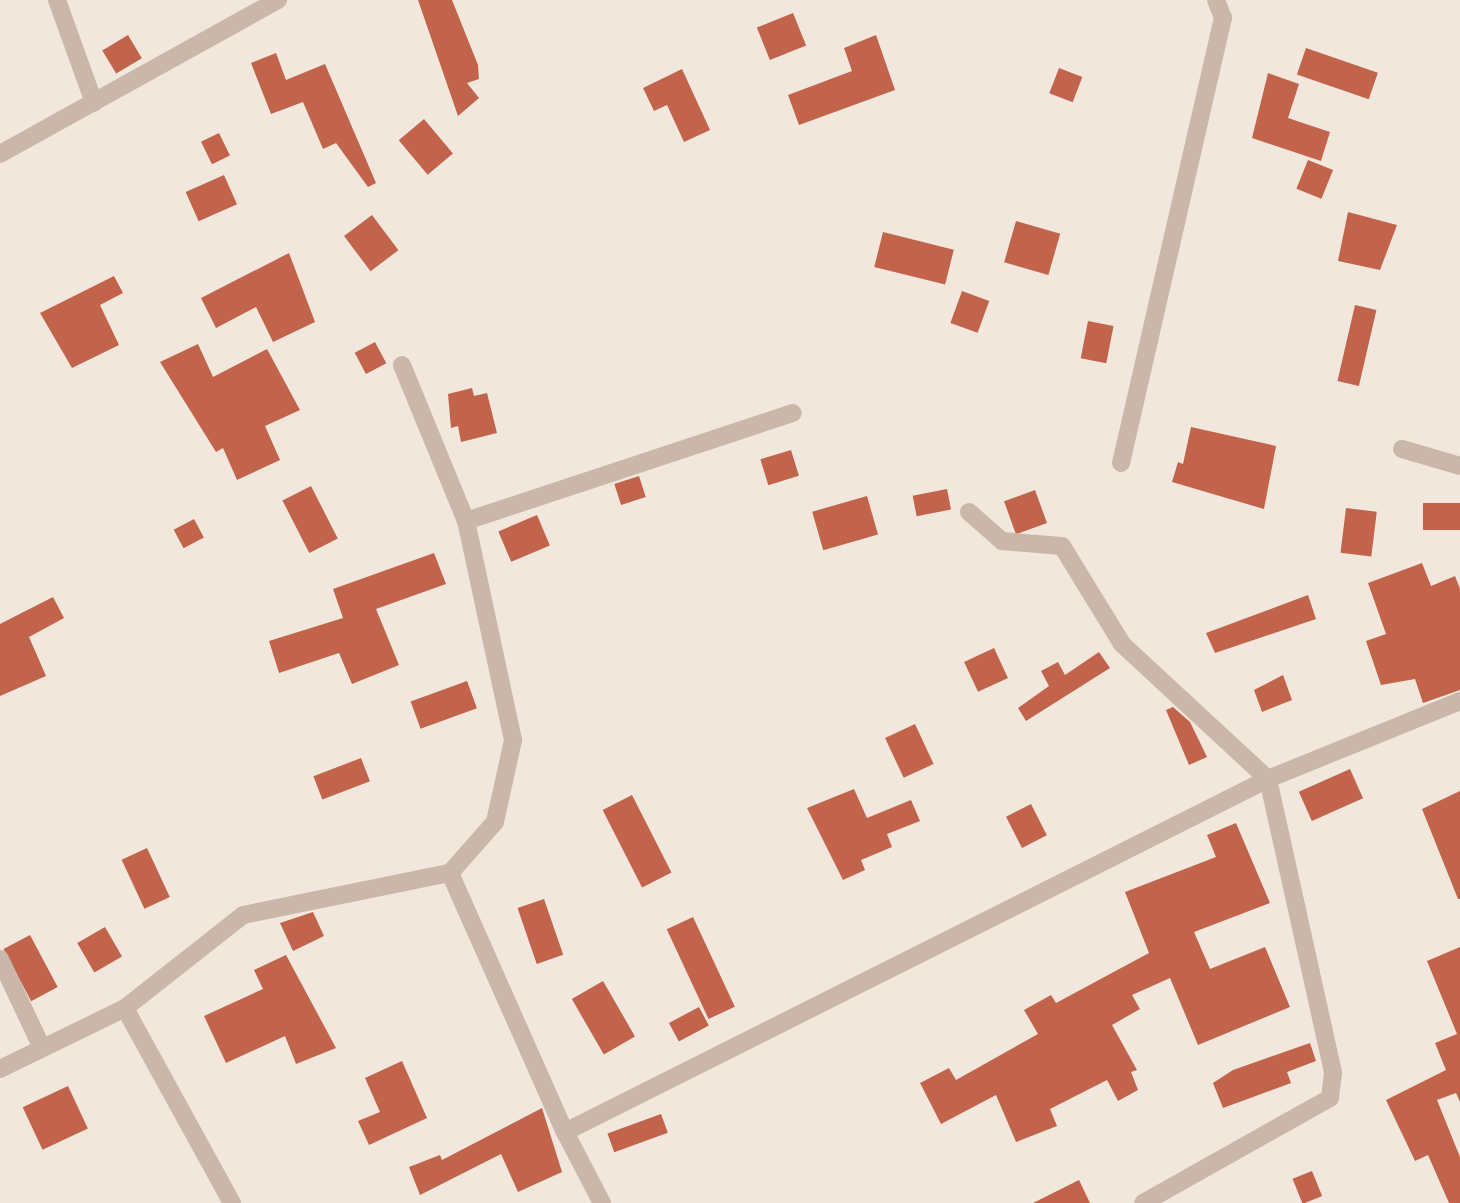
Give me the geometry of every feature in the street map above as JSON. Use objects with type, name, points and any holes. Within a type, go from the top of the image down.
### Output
[{"type":"street","points":[[57,0],[94,103]]},
{"type":"street","points":[[0,154],[278,0]]},
{"type":"street","points":[[1121,463],[1223,18],[1216,0]]},
{"type":"street","points":[[0,1069],[125,1008],[243,915],[450,873],[495,821],[513,740],[466,522],[402,365]]},
{"type":"street","points":[[466,522],[793,413]]},
{"type":"street","points":[[1402,449],[1460,466]]},
{"type":"street","points":[[969,512],[1002,541],[1062,546],[1122,644],[1268,779],[1333,1073],[1330,1098],[1143,1203]]},
{"type":"street","points":[[565,1132],[1268,779],[1460,701]]},
{"type":"street","points":[[450,873],[565,1132],[602,1203]]},
{"type":"street","points":[[0,959],[41,1048]]},
{"type":"street","points":[[125,1008],[232,1203]]},
{"type":"building","points":[[418,0],[452,0],[478,65],[479,79],[467,83],[479,98],[458,116]]},
{"type":"building","points":[[793,13],[806,45],[770,60],[757,28]]},
{"type":"building","points":[[128,35],[142,58],[116,74],[102,50]]},
{"type":"building","points":[[876,35],[895,90],[799,125],[788,95],[852,71],[844,48]]},
{"type":"building","points":[[1306,48],[1378,73],[1369,99],[1297,74]]},
{"type":"building","points":[[276,53],[286,80],[325,64],[376,183],[368,187],[336,143],[323,149],[303,102],[271,114],[251,63]]},
{"type":"building","points":[[1059,68],[1082,77],[1073,102],[1049,93]]},
{"type":"building","points":[[682,69],[710,130],[684,142],[667,105],[654,111],[643,88]]},
{"type":"building","points":[[1268,73],[1299,84],[1288,118],[1330,132],[1321,161],[1252,138]]},
{"type":"building","points":[[424,119],[453,153],[428,175],[399,140]]},
{"type":"building","points":[[219,133],[230,155],[212,164],[201,142]]},
{"type":"building","points":[[1308,160],[1333,170],[1321,199],[1296,189]]},
{"type":"building","points":[[224,175],[237,204],[199,221],[186,192]]},
{"type":"building","points":[[1348,212],[1397,225],[1380,270],[1338,261]]},
{"type":"building","points":[[372,215],[398,250],[371,271],[344,236]]},
{"type":"building","points":[[1016,221],[1060,234],[1048,275],[1004,262]]},
{"type":"building","points":[[883,232],[954,250],[945,285],[874,267]]},
{"type":"building","points":[[289,253],[315,322],[273,342],[256,307],[216,328],[201,298]]},
{"type":"building","points":[[114,276],[123,293],[100,305],[119,345],[72,368],[40,313]]},
{"type":"building","points":[[962,291],[989,301],[978,333],[950,323]]},
{"type":"building","points":[[1355,305],[1376,310],[1359,386],[1337,381]]},
{"type":"building","points":[[1088,321],[1114,326],[1106,363],[1081,358]]},
{"type":"building","points":[[375,342],[386,363],[366,374],[355,353]]},
{"type":"building","points":[[198,344],[213,377],[267,349],[300,410],[265,426],[280,460],[237,480],[223,448],[216,452],[160,362]]},
{"type":"building","points":[[472,388],[474,396],[487,393],[497,433],[461,442],[458,426],[451,428],[448,394]]},
{"type":"building","points":[[1191,427],[1276,446],[1264,509],[1172,482],[1178,462],[1183,464]]},
{"type":"building","points":[[791,450],[799,476],[768,485],[760,459]]},
{"type":"building","points":[[639,476],[646,497],[621,505],[614,484]]},
{"type":"building","points":[[311,486],[338,539],[309,553],[282,501]]},
{"type":"building","points":[[947,489],[951,510],[917,516],[913,496]]},
{"type":"building","points":[[1035,490],[1047,523],[1016,534],[1004,501]]},
{"type":"building","points":[[867,496],[878,534],[823,550],[812,512]]},
{"type":"building","points":[[1423,503],[1460,503],[1460,530],[1423,530]]},
{"type":"building","points":[[1346,508],[1377,512],[1371,556],[1341,553]]},
{"type":"building","points":[[537,515],[550,545],[511,562],[498,531]]},
{"type":"building","points":[[194,519],[204,538],[184,548],[174,530]]},
{"type":"building","points":[[434,553],[446,584],[376,609],[399,665],[352,684],[339,653],[279,673],[269,641],[343,618],[333,589]]},
{"type":"building","points":[[1422,563],[1431,586],[1455,576],[1460,589],[1460,690],[1423,703],[1415,679],[1381,685],[1366,641],[1386,634],[1368,583]]},
{"type":"building","points":[[1308,595],[1316,619],[1215,653],[1206,633]]},
{"type":"building","points":[[53,597],[64,618],[29,637],[46,676],[0,696],[0,624]]},
{"type":"building","points":[[994,648],[1008,678],[978,692],[964,662]]},
{"type":"building","points":[[1099,652],[1110,668],[1026,721],[1018,708],[1049,686],[1041,671],[1058,662],[1065,675]]},
{"type":"building","points":[[1283,675],[1292,700],[1262,712],[1254,690]]},
{"type":"building","points":[[467,681],[477,708],[421,729],[411,702]]},
{"type":"building","points":[[1173,707],[1190,722],[1207,757],[1189,765],[1166,710]]},
{"type":"building","points":[[915,724],[934,764],[904,778],[885,738]]},
{"type":"building","points":[[361,758],[370,781],[322,800],[313,776]]},
{"type":"building","points":[[1350,769],[1363,798],[1312,821],[1299,792]]},
{"type":"building","points":[[854,789],[867,818],[911,800],[920,821],[887,834],[892,847],[861,860],[865,870],[843,880],[807,808]]},
{"type":"building","points":[[1460,791],[1460,899],[1458,899],[1422,809]]},
{"type":"building","points":[[632,795],[671,873],[642,887],[603,810]]},
{"type":"building","points":[[1031,804],[1047,835],[1022,848],[1006,817]]},
{"type":"building","points":[[1236,823],[1270,903],[1194,932],[1210,969],[1265,947],[1290,1007],[1198,1045],[1170,978],[1132,995],[1140,1009],[1112,1025],[1137,1070],[1131,1072],[1138,1090],[1118,1101],[1107,1080],[1050,1109],[1057,1126],[1016,1142],[996,1095],[941,1124],[920,1083],[949,1068],[956,1080],[1038,1034],[1024,1010],[1051,995],[1056,1003],[1149,953],[1125,892],[1216,857],[1207,835]]},
{"type":"building","points":[[147,848],[170,897],[144,909],[122,860]]},
{"type":"building","points":[[544,899],[563,955],[537,964],[518,908]]},
{"type":"building","points":[[313,912],[324,936],[293,951],[280,923]]},
{"type":"building","points":[[693,917],[735,1007],[709,1019],[667,929]]},
{"type":"building","points":[[105,927],[122,956],[94,972],[77,943]]},
{"type":"building","points":[[30,935],[58,987],[31,1001],[4,949]]},
{"type":"building","points":[[1460,947],[1460,1102],[1456,1093],[1437,1100],[1460,1157],[1460,1203],[1449,1203],[1428,1155],[1415,1161],[1386,1100],[1446,1070],[1435,1043],[1457,1034],[1427,961]]},
{"type":"building","points":[[286,955],[336,1048],[296,1064],[285,1036],[226,1063],[204,1016],[263,989],[254,970]]},
{"type":"building","points":[[603,981],[635,1036],[604,1054],[572,999]]},
{"type":"building","points":[[699,1007],[709,1026],[679,1042],[669,1023]]},
{"type":"building","points":[[1310,1043],[1316,1061],[1287,1072],[1291,1083],[1223,1108],[1213,1083],[1233,1070]]},
{"type":"building","points":[[402,1061],[427,1118],[369,1145],[358,1121],[380,1112],[365,1078]]},
{"type":"building","points":[[68,1086],[88,1129],[43,1150],[23,1107]]},
{"type":"building","points":[[542,1108],[562,1172],[518,1192],[501,1154],[420,1195],[409,1167],[440,1155],[442,1160]]},
{"type":"building","points":[[661,1114],[668,1133],[614,1152],[607,1133]]},
{"type":"building","points":[[1312,1171],[1322,1196],[1302,1203],[1293,1179]]},
{"type":"building","points":[[1079,1180],[1090,1203],[1033,1203]]}]
